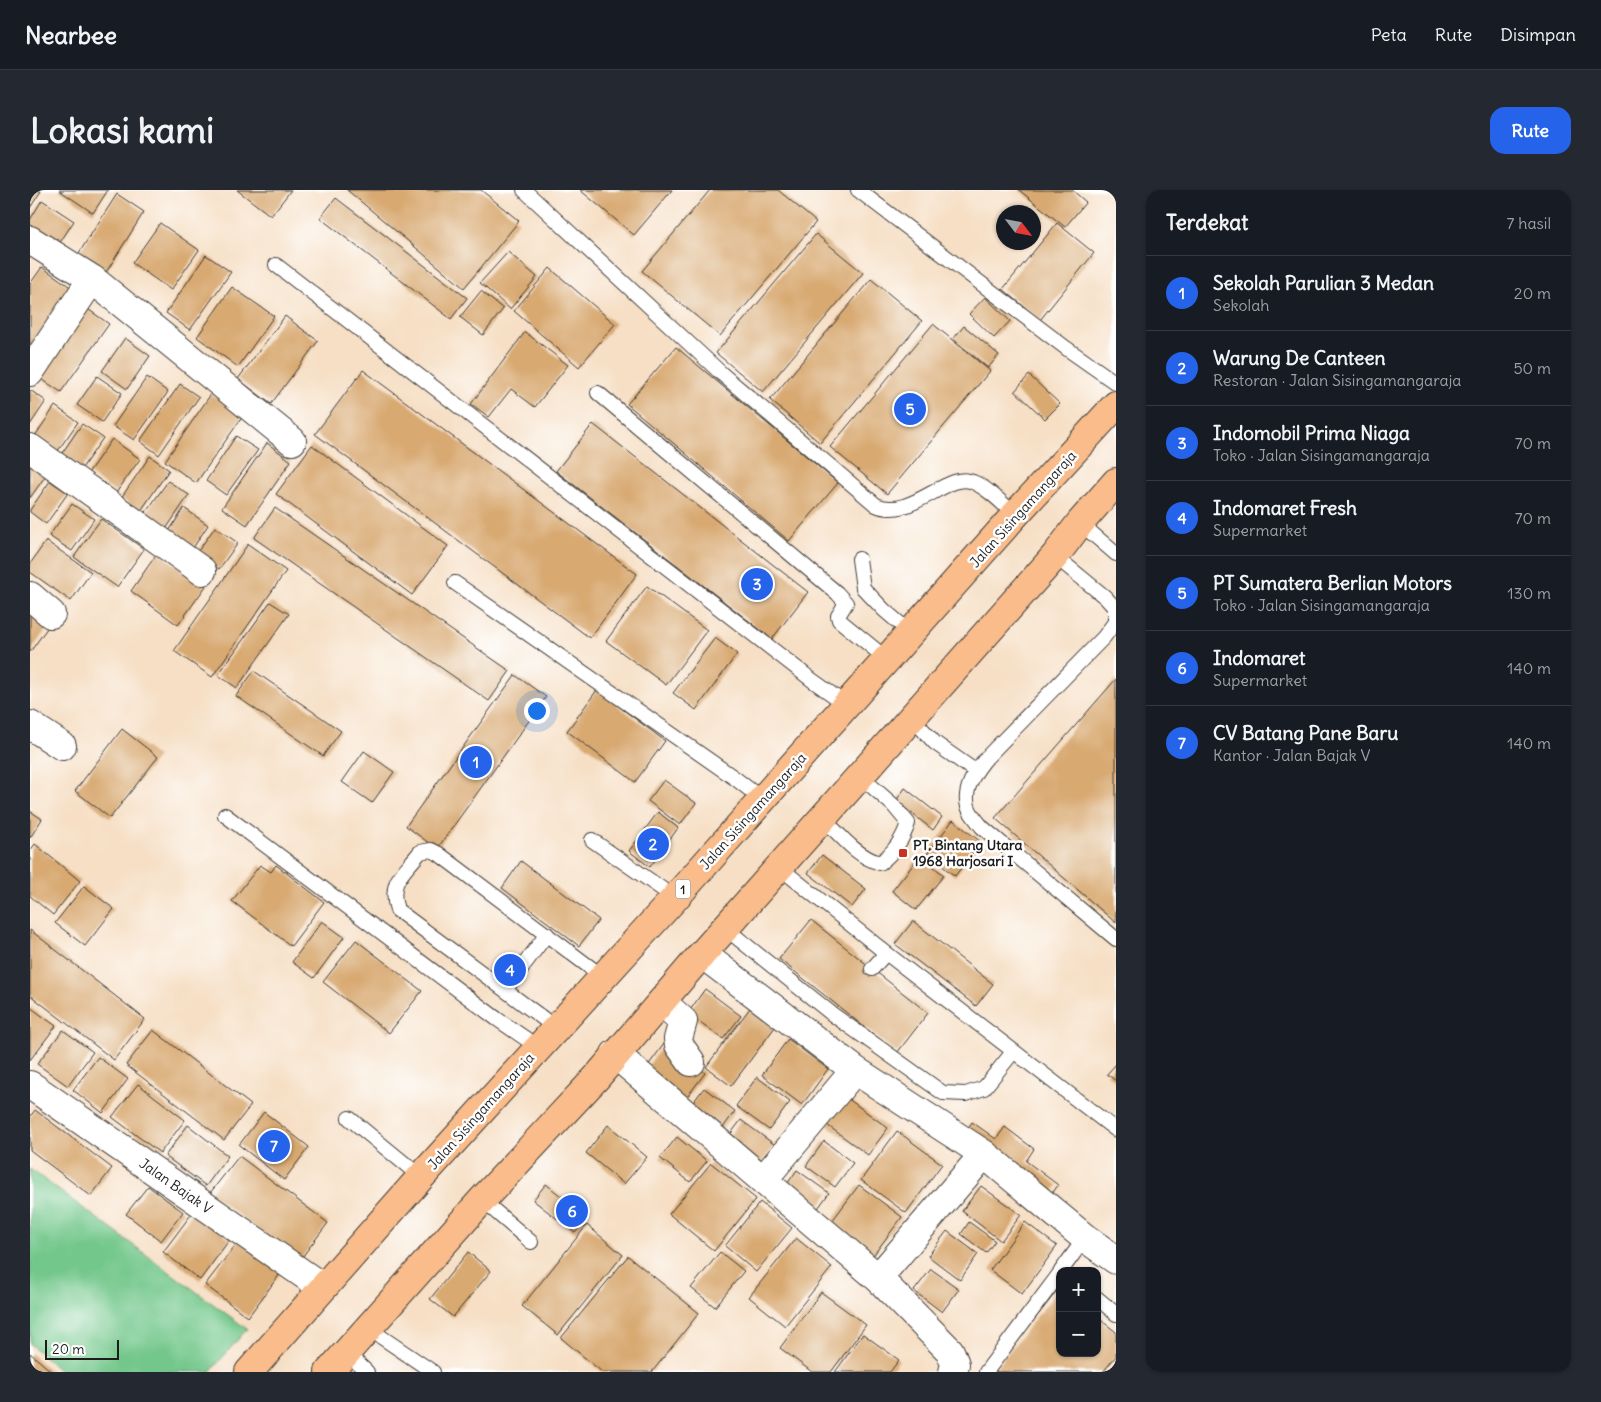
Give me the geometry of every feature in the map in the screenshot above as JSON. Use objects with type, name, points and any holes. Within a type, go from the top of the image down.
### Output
[{"type":"highway","name":"Jalan Sisingamangaraja","points":[[249,1372],[322,1287],[604,977],[1116,405]]},
{"type":"highway","points":[[338,1362],[482,1200],[597,1077],[702,954],[1055,556],[1080,523],[1116,482]]},
{"type":"street","points":[[30,240],[92,279],[292,441]]},
{"type":"street","points":[[30,372],[92,279]]},
{"type":"street","points":[[30,448],[202,571]]},
{"type":"street","points":[[30,596],[51,614]]},
{"type":"street","points":[[30,725],[62,746]]},
{"type":"street","points":[[702,954],[855,1070],[984,1154],[1085,1238],[1116,1260]]},
{"type":"street","points":[[662,1002],[684,1022],[678,1040],[679,1045],[691,1062]]},
{"type":"street","points":[[615,1054],[878,1278],[950,1351],[955,1364],[953,1372]]},
{"type":"street","points":[[763,1180],[855,1070]]},
{"type":"street","name":"Jalan Bajak V","points":[[30,1085],[322,1287]]},
{"type":"street","points":[[878,1278],[984,1154]]},
{"type":"lane","points":[[524,190],[722,374],[876,504],[884,508],[897,508],[922,499],[961,479],[973,481],[1016,515]]},
{"type":"lane","points":[[858,190],[1058,342],[1116,383]]},
{"type":"lane","points":[[276,265],[812,680],[847,705]]},
{"type":"lane","points":[[598,393],[837,593],[846,603],[838,616],[838,620],[888,660]]},
{"type":"lane","points":[[1080,523],[1116,554]]},
{"type":"lane","points":[[1055,556],[1105,597],[1115,608],[1115,622],[1104,638],[987,756],[975,771],[967,792],[969,809],[982,827],[1116,939]]},
{"type":"lane","points":[[859,559],[863,588],[884,610],[912,634]]},
{"type":"lane","points":[[455,583],[736,779],[763,800]]},
{"type":"lane","points":[[912,718],[935,743],[975,771]]},
{"type":"lane","points":[[823,818],[850,845],[872,861],[880,863],[887,858],[904,838],[908,823],[893,805],[860,776]]},
{"type":"lane","points":[[226,815],[497,1019],[547,1038]]},
{"type":"lane","points":[[592,840],[675,898]]},
{"type":"lane","points":[[547,1038],[504,990],[397,910],[393,897],[395,883],[420,852],[431,850],[439,854],[604,977]]},
{"type":"lane","points":[[779,867],[886,953],[1116,1130]]},
{"type":"lane","points":[[725,928],[943,1093],[966,1094],[984,1088],[1013,1052]]},
{"type":"lane","points":[[504,990],[547,934]]},
{"type":"lane","points":[[872,969],[886,953]]},
{"type":"lane","points":[[349,1118],[421,1177]]},
{"type":"lane","points":[[482,1200],[531,1242]]},
{"type":"lane","points":[[1065,1267],[1085,1238]]},
{"type":"lane","points":[[986,1372],[1056,1279]]},
{"type":"lane","points":[[1101,1301],[1116,1314]]},
{"type":"lane","points":[[368,1328],[433,1372]]},
{"type":"lane","points":[[338,1362],[367,1372]]},
{"type":"green space","points":[[30,1169],[247,1329],[210,1372],[61,1372],[30,1344]]},
{"type":"building","points":[[30,190],[41,191],[30,208]]},
{"type":"building","points":[[59,190],[108,190],[93,213]]},
{"type":"building","points":[[237,190],[291,190],[271,216]]},
{"type":"building","points":[[347,190],[481,190],[519,221],[464,288]]},
{"type":"building","points":[[580,190],[672,190],[634,235]]},
{"type":"building","points":[[710,190],[778,190],[816,222],[720,336],[642,271]]},
{"type":"building","points":[[1019,190],[1072,190],[1086,202],[1065,227],[1041,208],[1041,205],[1038,205]]},
{"type":"building","points":[[117,194],[144,212],[105,274],[77,256]]},
{"type":"building","points":[[336,198],[467,298],[451,319],[320,218]]},
{"type":"building","points":[[42,200],[74,221],[57,247],[30,229],[30,220]]},
{"type":"building","points":[[160,223],[199,250],[171,290],[132,263]]},
{"type":"building","points":[[1057,223],[1094,253],[1040,320],[1003,289],[1035,250],[1041,250],[1041,243]]},
{"type":"building","points":[[816,234],[863,273],[763,392],[716,353]]},
{"type":"building","points":[[508,252],[537,277],[510,309],[480,283]]},
{"type":"building","points":[[206,255],[231,272],[190,330],[166,313]]},
{"type":"building","points":[[42,267],[76,291],[30,358],[30,284]]},
{"type":"building","points":[[550,268],[615,324],[579,367],[514,311]]},
{"type":"building","points":[[871,279],[922,321],[820,443],[770,400]]},
{"type":"building","points":[[232,287],[274,316],[238,367],[197,337]]},
{"type":"building","points":[[481,291],[503,309],[483,335],[460,317]]},
{"type":"building","points":[[985,297],[1010,321],[994,338],[969,314]]},
{"type":"building","points":[[85,307],[109,324],[61,392],[37,376]]},
{"type":"building","points":[[285,316],[318,341],[271,404],[238,379]]},
{"type":"building","points":[[933,324],[990,371],[887,494],[830,447]]},
{"type":"building","points":[[964,326],[999,355],[988,368],[953,339]]},
{"type":"building","points":[[525,332],[568,365],[535,407],[511,389],[489,417],[471,404]]},
{"type":"building","points":[[125,338],[150,356],[127,389],[102,371]]},
{"type":"building","points":[[676,347],[838,483],[789,541],[627,404]]},
{"type":"building","points":[[363,370],[637,574],[590,638],[315,434]]},
{"type":"building","points":[[1029,375],[1060,404],[1045,419],[1015,391]]},
{"type":"building","points":[[97,376],[122,393],[102,422],[77,405]]},
{"type":"building","points":[[147,377],[168,392],[134,440],[113,426]]},
{"type":"building","points":[[180,384],[199,397],[159,455],[140,441]]},
{"type":"building","points":[[30,390],[46,401],[30,425]]},
{"type":"building","points":[[211,394],[243,416],[196,483],[165,461]]},
{"type":"building","points":[[55,406],[78,422],[57,452],[35,436]]},
{"type":"building","points":[[82,424],[103,438],[80,471],[60,456]]},
{"type":"building","points":[[593,424],[808,592],[772,639],[556,471]]},
{"type":"building","points":[[236,436],[258,450],[226,495],[206,481]]},
{"type":"building","points":[[112,439],[140,459],[116,493],[88,473]]},
{"type":"building","points":[[267,443],[291,461],[247,525],[222,508]]},
{"type":"building","points":[[312,445],[448,546],[412,595],[276,494]]},
{"type":"building","points":[[150,456],[169,470],[140,512],[121,498]]},
{"type":"building","points":[[30,463],[46,475],[30,498]]},
{"type":"building","points":[[50,481],[68,493],[46,524],[30,512],[30,510]]},
{"type":"building","points":[[168,481],[189,495],[166,529],[144,515]]},
{"type":"building","points":[[72,504],[94,519],[72,551],[49,536]]},
{"type":"building","points":[[184,508],[208,525],[191,551],[167,534]]},
{"type":"building","points":[[275,508],[510,671],[489,701],[254,538]]},
{"type":"building","points":[[101,519],[144,549],[117,587],[74,557]]},
{"type":"building","points":[[215,527],[238,543],[219,569],[196,554]]},
{"type":"building","points":[[46,541],[91,572],[71,601],[30,572],[30,564]]},
{"type":"building","points":[[248,544],[286,571],[212,677],[174,651]]},
{"type":"building","points":[[158,552],[206,586],[178,625],[131,591]]},
{"type":"building","points":[[647,586],[707,630],[666,685],[606,641]]},
{"type":"building","points":[[270,602],[289,614],[237,688],[218,675]]},
{"type":"building","points":[[30,610],[50,624],[30,652]]},
{"type":"building","points":[[715,638],[737,654],[696,710],[673,693]]},
{"type":"building","points":[[254,671],[341,731],[323,756],[236,696]]},
{"type":"building","points":[[515,675],[546,697],[437,849],[406,826]]},
{"type":"building","points":[[1116,679],[1116,923],[995,818]]},
{"type":"building","points":[[597,690],[665,741],[635,782],[567,731]]},
{"type":"building","points":[[122,729],[158,757],[110,818],[75,791]]},
{"type":"building","points":[[364,751],[394,772],[372,803],[342,782]]},
{"type":"building","points":[[664,780],[696,803],[680,825],[648,801]]},
{"type":"building","points":[[905,788],[942,817],[933,830],[896,801]]},
{"type":"building","points":[[30,811],[42,819],[30,838]]},
{"type":"building","points":[[658,812],[678,828],[650,867],[629,851]]},
{"type":"building","points":[[953,820],[981,842],[955,876],[927,854]]},
{"type":"building","points":[[35,844],[80,881],[53,915],[30,896],[30,851]]},
{"type":"building","points":[[822,855],[866,889],[852,907],[808,873]]},
{"type":"building","points":[[920,856],[944,875],[916,910],[892,891]]},
{"type":"building","points":[[521,861],[599,920],[579,946],[502,888]]},
{"type":"building","points":[[260,865],[271,872],[276,865],[324,902],[291,946],[232,901]]},
{"type":"building","points":[[84,886],[114,909],[85,946],[55,923]]},
{"type":"building","points":[[811,920],[928,1013],[897,1053],[779,959]]},
{"type":"building","points":[[322,921],[344,937],[314,978],[292,962]]},
{"type":"building","points":[[913,921],[993,984],[976,1006],[895,944]]},
{"type":"building","points":[[30,930],[145,1019],[114,1060],[30,995]]},
{"type":"building","points":[[356,940],[422,991],[389,1033],[323,982]]},
{"type":"building","points":[[705,989],[741,1016],[723,1039],[688,1013]]},
{"type":"building","points":[[30,1007],[56,1026],[30,1060]]},
{"type":"building","points":[[750,1008],[775,1027],[731,1086],[706,1067]]},
{"type":"building","points":[[63,1030],[93,1052],[68,1086],[37,1064]]},
{"type":"building","points":[[153,1030],[251,1105],[224,1140],[126,1065]]},
{"type":"building","points":[[788,1039],[828,1069],[802,1105],[762,1075]]},
{"type":"building","points":[[664,1044],[705,1073],[684,1101],[644,1071]]},
{"type":"building","points":[[98,1057],[128,1079],[103,1113],[73,1090]]},
{"type":"building","points":[[1116,1064],[1116,1081],[1107,1074]]},
{"type":"building","points":[[757,1077],[790,1102],[769,1130],[736,1106]]},
{"type":"building","points":[[138,1084],[185,1120],[160,1153],[112,1117]]},
{"type":"building","points":[[704,1088],[735,1111],[720,1132],[688,1109]]},
{"type":"building","points":[[847,1098],[888,1128],[868,1155],[827,1125]]},
{"type":"building","points":[[35,1110],[112,1168],[91,1196],[30,1150],[30,1117]]},
{"type":"building","points":[[264,1112],[309,1147],[284,1180],[239,1145]]},
{"type":"building","points":[[741,1120],[775,1145],[757,1169],[723,1144]]},
{"type":"building","points":[[972,1122],[996,1139],[1005,1127],[1034,1149],[1026,1161],[1058,1185],[1050,1197],[964,1134]]},
{"type":"building","points":[[188,1125],[228,1156],[206,1186],[165,1156]]},
{"type":"building","points":[[608,1125],[647,1157],[624,1184],[586,1153]]},
{"type":"building","points":[[897,1131],[942,1164],[906,1213],[861,1180]]},
{"type":"building","points":[[677,1137],[707,1161],[690,1182],[660,1158]]},
{"type":"building","points":[[824,1141],[853,1163],[835,1187],[806,1166]]},
{"type":"building","points":[[239,1156],[328,1223],[299,1261],[210,1193]]},
{"type":"building","points":[[711,1163],[756,1199],[714,1251],[669,1214]]},
{"type":"building","points":[[797,1170],[829,1193],[811,1218],[780,1194]]},
{"type":"building","points":[[546,1184],[588,1218],[575,1233],[533,1200]]},
{"type":"building","points":[[859,1185],[902,1217],[872,1257],[829,1225]]},
{"type":"building","points":[[148,1186],[183,1212],[161,1241],[126,1214]]},
{"type":"building","points":[[981,1186],[1021,1215],[1001,1241],[962,1211]]},
{"type":"building","points":[[760,1202],[792,1228],[756,1272],[725,1246]]},
{"type":"building","points":[[193,1212],[230,1239],[200,1280],[163,1252]]},
{"type":"building","points":[[969,1222],[995,1241],[986,1253],[961,1234]]},
{"type":"building","points":[[1025,1222],[1057,1246],[1022,1294],[990,1270]]},
{"type":"building","points":[[587,1225],[623,1255],[558,1335],[522,1306]]},
{"type":"building","points":[[947,1231],[978,1254],[960,1280],[928,1256]]},
{"type":"building","points":[[241,1238],[283,1270],[248,1317],[205,1285]]},
{"type":"building","points":[[796,1238],[832,1267],[785,1326],[749,1297]]},
{"type":"building","points":[[468,1252],[491,1271],[453,1317],[430,1299]]},
{"type":"building","points":[[720,1252],[744,1271],[715,1307],[691,1288]]},
{"type":"building","points":[[628,1256],[699,1313],[652,1372],[602,1372],[561,1338]]},
{"type":"building","points":[[931,1269],[959,1289],[942,1312],[914,1291]]},
{"type":"building","points":[[821,1292],[866,1325],[831,1372],[812,1372],[780,1348]]},
{"type":"building","points":[[1056,1292],[1056,1357],[1101,1357],[1101,1320],[1116,1332],[1116,1356],[1103,1372],[993,1372]]},
{"type":"building","points":[[863,1334],[899,1360],[890,1372],[835,1372]]},
{"type":"building","points":[[30,1353],[52,1372],[30,1372]]},
{"type":"place","name":"PT Sumatera Berlian Motors","points":[[910,409]]},
{"type":"place","name":"Indomobil Prima Niaga","points":[[757,584]]},
{"type":"place","name":"Sekolah Parulian 3 Medan","points":[[476,762]]},
{"type":"place","name":"Warung De Canteen","points":[[653,844]]},
{"type":"place","name":"PT. Bintang Utara 1968 Harjosari I","points":[[903,853]]},
{"type":"place","name":"Indomaret Fresh","points":[[510,970]]},
{"type":"place","name":"CV Batang Pane Baru","points":[[274,1146]]},
{"type":"place","name":"Indomaret","points":[[572,1211]]}]
